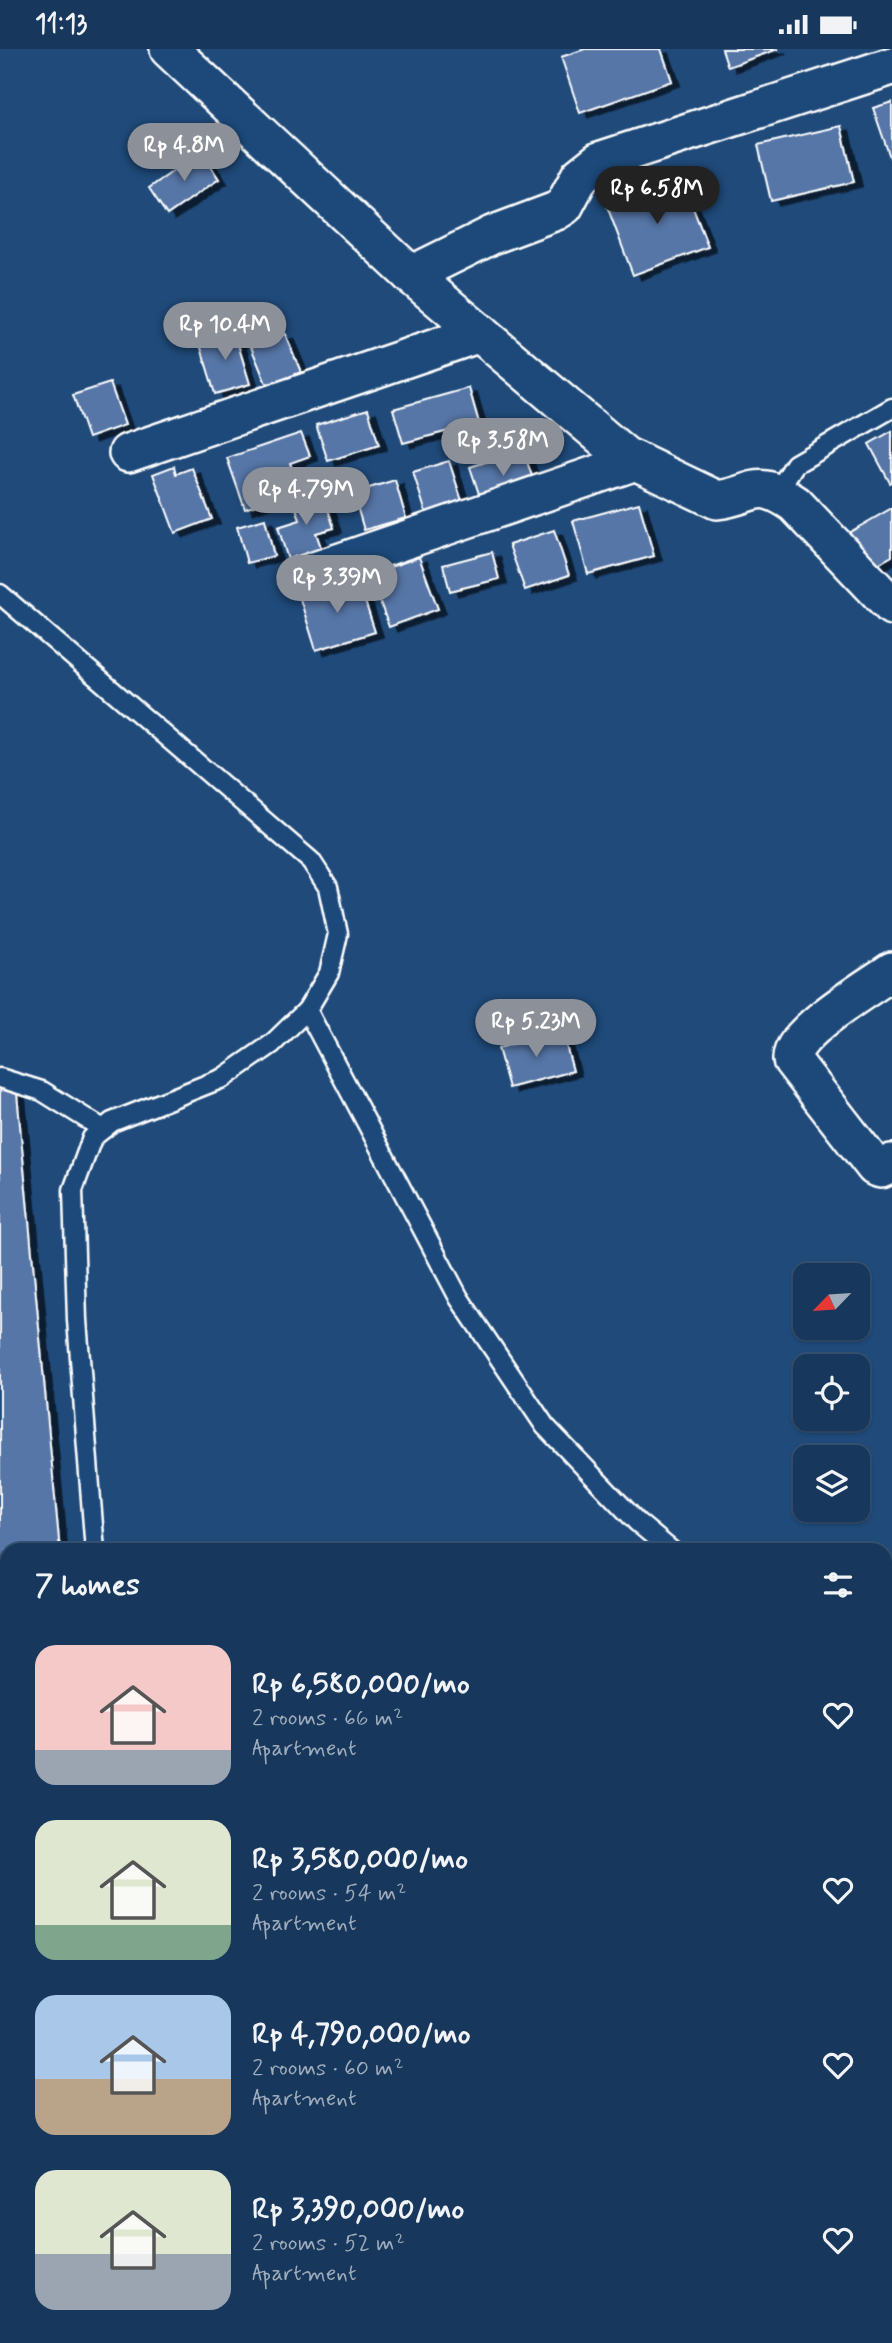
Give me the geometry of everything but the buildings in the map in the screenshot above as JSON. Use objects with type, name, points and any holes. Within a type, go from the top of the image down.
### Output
[{"type":"street","points":[[169,49],[411,275],[625,456],[717,500],[755,488],[777,492],[795,504],[888,598]]},
{"type":"street","points":[[411,275],[492,235],[556,211],[564,206],[580,176],[600,161],[892,66]]},
{"type":"street","points":[[128,453],[480,333]]},
{"type":"street","points":[[297,577],[636,461]]},
{"type":"street","points":[[886,1174],[792,1060],[792,1054],[803,1034],[892,971]]},
{"type":"lane","points":[[777,492],[795,464],[892,408]]},
{"type":"lane","points":[[0,594],[311,861],[328,887],[338,933],[329,973],[307,1010],[272,1044],[223,1078],[112,1122],[92,1139],[73,1190],[77,1319],[94,1543]]},
{"type":"lane","points":[[307,1010],[459,1298],[545,1426],[637,1522],[662,1543]]},
{"type":"lane","points":[[0,1078],[42,1091],[103,1129]]}]
